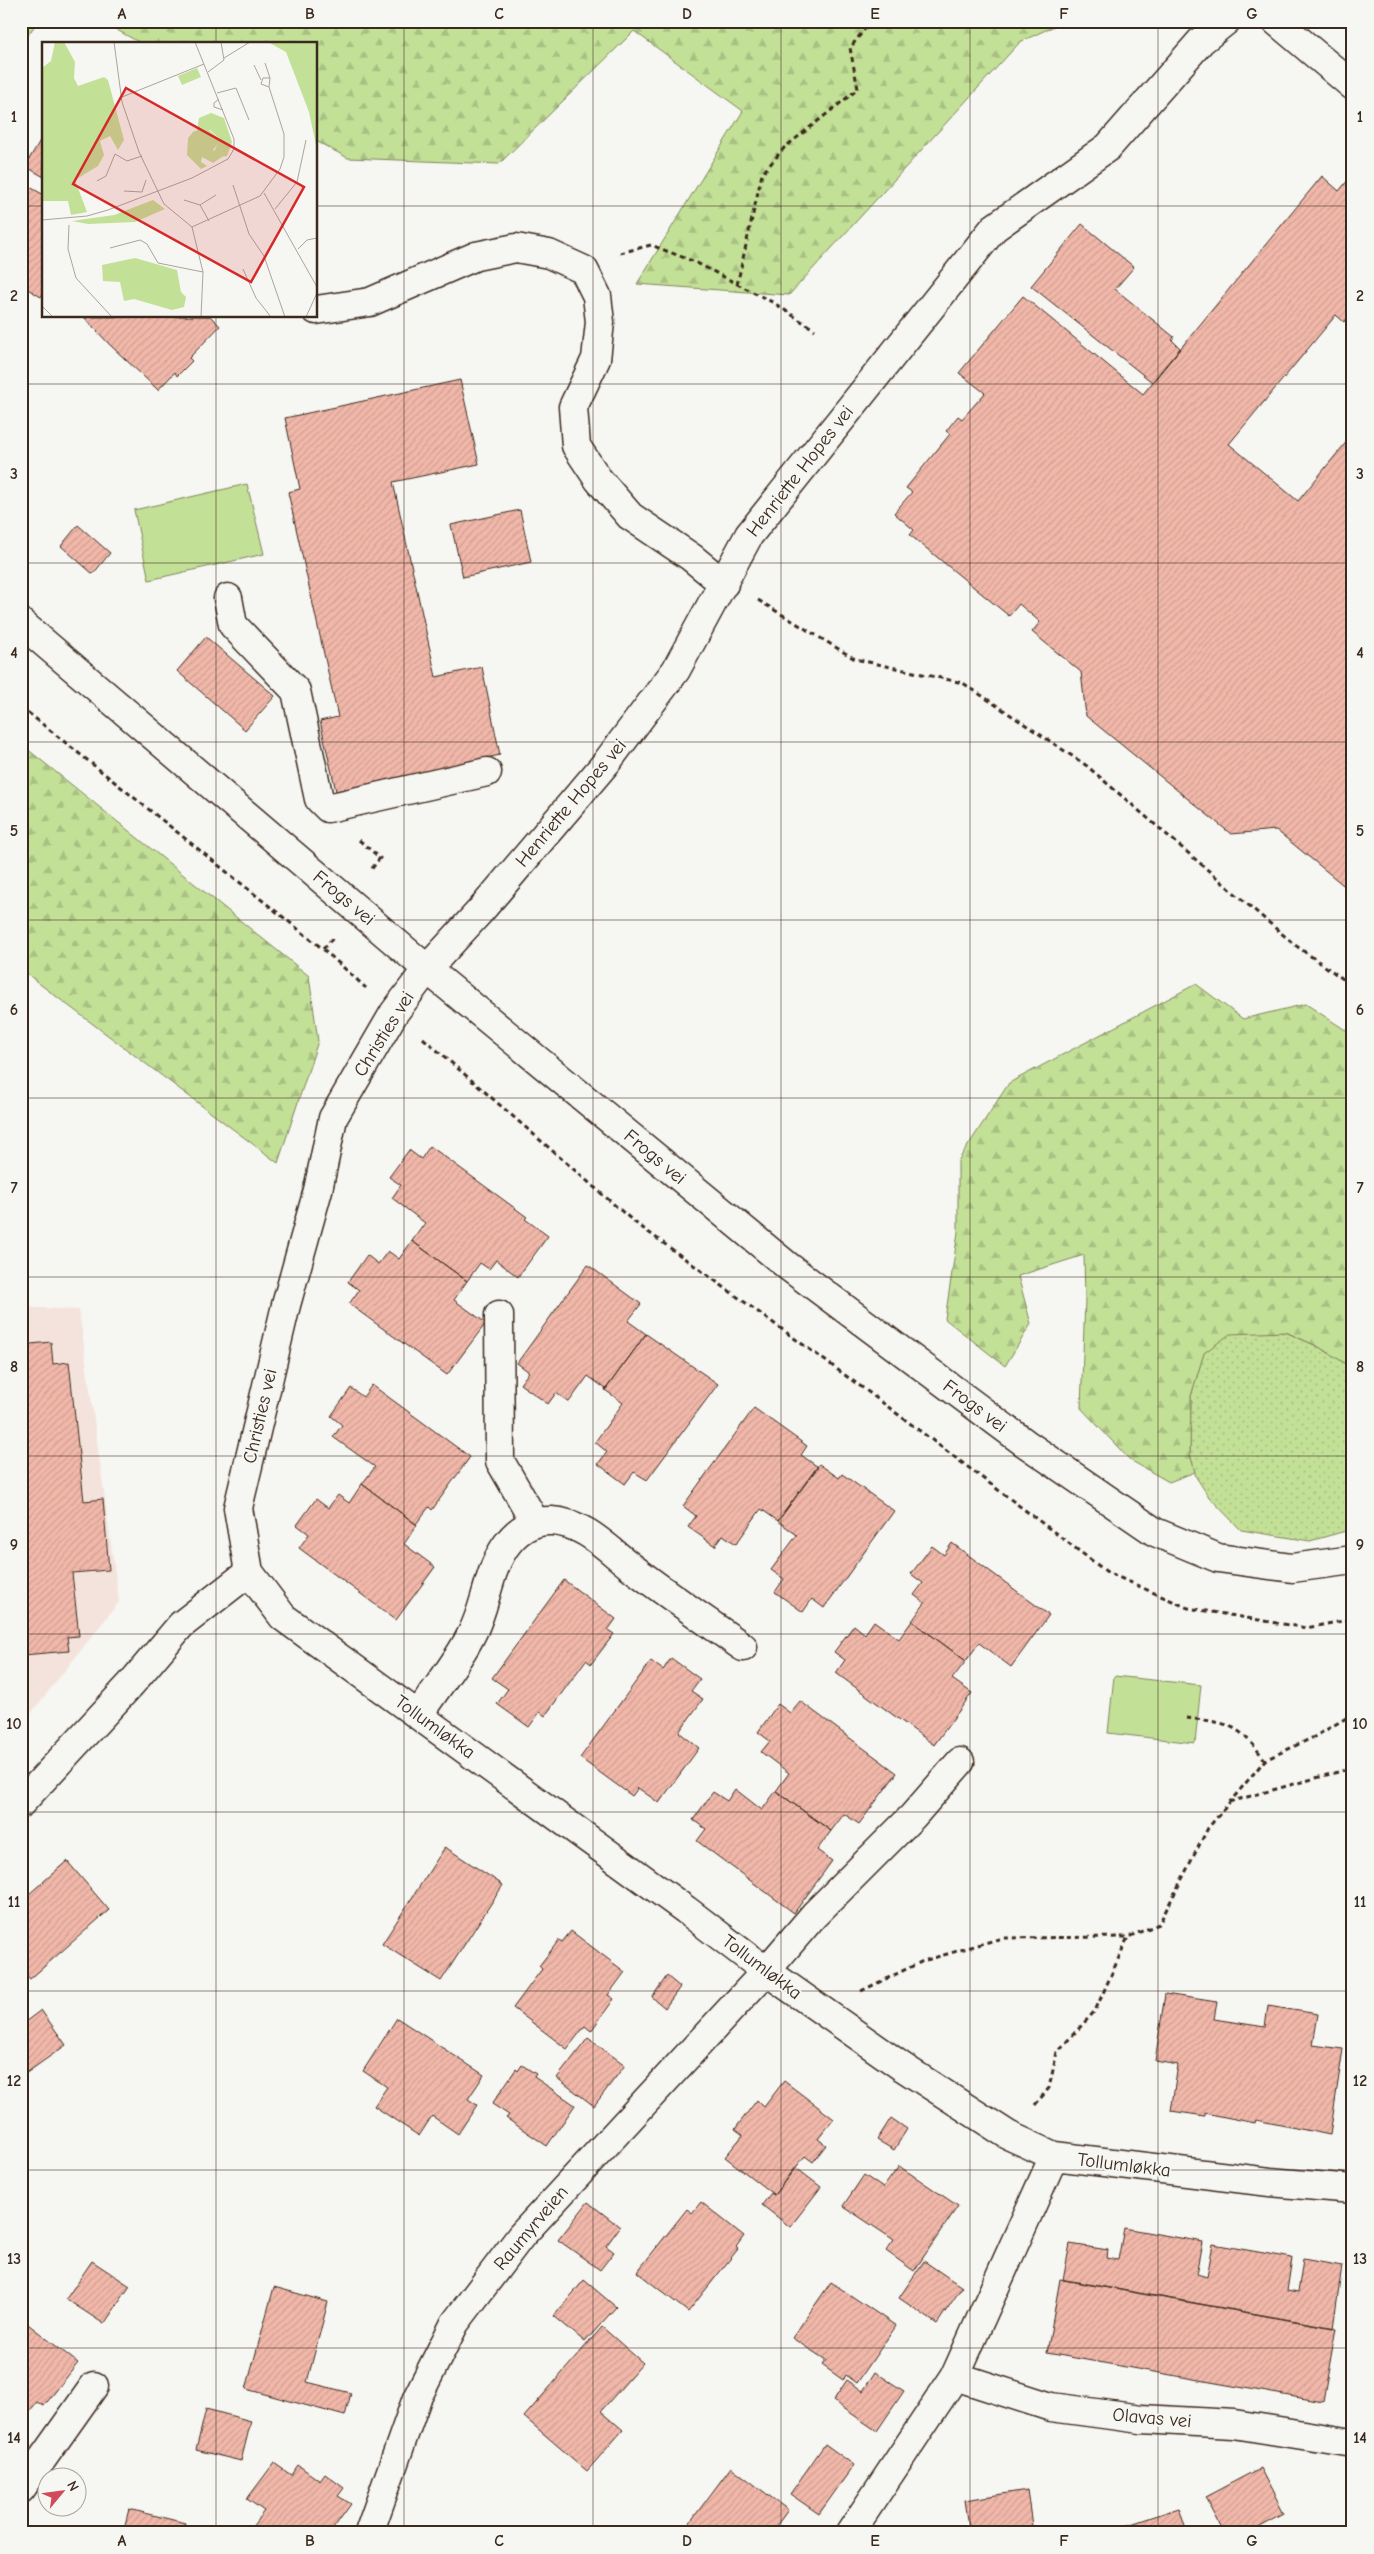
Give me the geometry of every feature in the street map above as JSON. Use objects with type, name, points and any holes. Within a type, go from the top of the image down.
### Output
[{"type":"street","name":"Henriette Hopes vei","points":[[428,969],[482,909],[606,762],[676,670],[749,535],[994,228],[1108,147],[1201,41],[1226,21]]},
{"type":"street","points":[[1276,21],[1353,86]]},
{"type":"street","points":[[318,310],[370,302],[419,283],[476,256],[516,248],[549,254],[584,270],[597,296],[600,322],[596,359],[573,407],[576,446],[598,479],[630,516],[691,557],[724,584]]},
{"type":"street","points":[[228,598],[233,625],[296,691],[319,798],[328,808],[487,772]]},
{"type":"street","name":"Frogs vei","points":[[21,623],[428,969],[788,1267],[1025,1443],[1155,1532],[1218,1558],[1292,1568],[1353,1560]]},
{"type":"street","name":"Christies vei","points":[[249,1572],[238,1508],[286,1305],[318,1190],[333,1118],[394,1013],[428,969]]},
{"type":"street","points":[[499,1315],[500,1461],[534,1522]]},
{"type":"street","points":[[419,1714],[472,1634],[484,1594],[505,1546],[519,1531],[534,1522],[553,1521],[573,1526],[592,1536],[636,1571],[743,1647]]},
{"type":"street","points":[[21,1803],[131,1684],[181,1625],[249,1572]]},
{"type":"street","name":"Tollumløkka","points":[[249,1572],[283,1617],[419,1714],[821,2011],[901,2066],[1008,2135],[1054,2156],[1270,2182],[1353,2189]]},
{"type":"street","name":"Raumyrveien","points":[[369,2533],[418,2398],[456,2323],[528,2229],[766,1971],[814,1915],[913,1816],[960,1762]]},
{"type":"street","points":[[850,2533],[955,2376],[1054,2156]]},
{"type":"street","name":"Olavas vei","points":[[955,2376],[1051,2407],[1141,2419],[1234,2424],[1353,2443]]},
{"type":"street","points":[[21,2489],[94,2386]]},
{"type":"path","points":[[738,284],[762,174],[784,148],[858,89],[850,48],[871,21]]},
{"type":"path","points":[[584,270],[602,257],[651,245],[695,262],[738,284],[774,303],[816,330]]},
{"type":"path","points":[[724,584],[762,602],[855,659],[964,683],[1087,766],[1295,945],[1353,986]]},
{"type":"path","points":[[21,708],[323,949],[633,1221],[870,1394],[1107,1572],[1188,1608],[1306,1628],[1353,1619]]},
{"type":"path","points":[[342,804],[348,826],[364,847],[380,858],[370,870],[372,880]]},
{"type":"path","points":[[821,2011],[923,1961],[1002,1938],[1128,1936],[1159,1924],[1208,1828],[1265,1760],[1314,1737],[1353,1714]]},
{"type":"path","points":[[1186,1718],[1227,1723],[1249,1739],[1265,1760]]},
{"type":"path","points":[[1229,1802],[1345,1770],[1353,1765]]},
{"type":"path","points":[[1008,2135],[1050,2088],[1057,2052],[1095,2011],[1128,1936]]},
{"type":"path","points":[[1353,2299],[1350,2333],[1353,2345]]},
{"type":"shaded area","points":[[21,1307],[79,1310],[119,1602],[21,1726]]},
{"type":"green space","points":[[21,21],[38,21],[21,45]]},
{"type":"green space","points":[[101,21],[1065,21],[1020,42],[789,295],[637,284],[743,111],[634,31],[499,164],[348,158],[318,142],[318,42],[138,42]]},
{"type":"green space","points":[[247,484],[264,554],[149,580],[134,510]]},
{"type":"green space","points":[[21,744],[309,976],[318,1041],[278,1163],[21,968]]},
{"type":"green space","points":[[1196,984],[1243,1019],[1306,1004],[1353,1035],[1353,1368],[1319,1347],[1286,1332],[1230,1334],[1204,1353],[1191,1396],[1190,1454],[1195,1472],[1169,1482],[1130,1460],[1081,1408],[1085,1299],[1084,1255],[1018,1276],[1031,1324],[1005,1366],[945,1319],[958,1232],[958,1161],[1009,1083]]},
{"type":"green space","points":[[1285,1332],[1319,1347],[1353,1368],[1353,1529],[1310,1541],[1241,1530],[1209,1497],[1196,1477],[1190,1454],[1191,1396],[1204,1353],[1230,1333]]},
{"type":"green space","points":[[1114,1676],[1201,1685],[1195,1743],[1108,1733]]},
{"type":"green space","points":[[1353,1765],[1353,1813],[1349,1807],[1345,1770]]},
{"type":"building","points":[[42,137],[42,176],[25,166]]},
{"type":"building","points":[[1353,174],[1353,312],[1344,322],[1336,315],[1229,444],[1298,501],[1353,434],[1353,893],[1276,830],[1231,834],[1086,716],[1081,672],[1032,632],[1040,622],[1019,604],[1009,616],[910,535],[914,530],[894,513],[912,492],[906,488],[950,434],[946,431],[958,416],[962,419],[985,393],[959,373],[1023,296],[1143,394],[1322,176],[1339,191]]},
{"type":"building","points":[[21,182],[42,194],[42,295],[41,297],[21,285]]},
{"type":"building","points":[[1082,224],[1134,267],[1115,289],[1174,337],[1172,340],[1180,348],[1152,382],[1031,286]]},
{"type":"building","points":[[85,318],[212,318],[220,326],[189,358],[192,361],[177,376],[175,372],[158,390],[109,344]]},
{"type":"building","points":[[460,380],[479,464],[393,482],[436,677],[482,667],[500,755],[336,791],[320,721],[338,717],[288,492],[300,489],[285,418]]},
{"type":"building","points":[[520,510],[531,562],[463,577],[451,525]]},
{"type":"building","points":[[78,525],[110,553],[93,574],[61,546]]},
{"type":"building","points":[[206,637],[275,696],[245,730],[177,671]]},
{"type":"building","points":[[430,1146],[527,1217],[525,1219],[548,1236],[518,1277],[496,1260],[489,1269],[480,1263],[467,1281],[412,1241],[425,1223],[392,1198],[401,1185],[389,1177],[409,1150],[421,1159]]},
{"type":"building","points":[[412,1241],[467,1281],[454,1300],[486,1323],[447,1375],[349,1304],[359,1290],[348,1282],[367,1255],[378,1264],[388,1251],[399,1259]]},
{"type":"building","points":[[588,1265],[641,1304],[628,1321],[646,1334],[606,1389],[588,1376],[569,1402],[556,1393],[548,1404],[520,1384],[529,1372],[517,1363]]},
{"type":"building","points":[[646,1334],[718,1384],[647,1480],[634,1472],[625,1484],[598,1464],[607,1452],[595,1442],[623,1403],[605,1390]]},
{"type":"building","points":[[51,1342],[53,1364],[69,1362],[84,1501],[103,1499],[109,1570],[72,1573],[79,1636],[67,1637],[69,1651],[23,1655],[21,1642],[21,1345]]},
{"type":"building","points":[[372,1385],[470,1457],[432,1510],[429,1507],[416,1524],[362,1484],[375,1467],[333,1437],[342,1425],[331,1416],[351,1388],[363,1397]]},
{"type":"building","points":[[754,1408],[807,1446],[801,1455],[818,1467],[778,1521],[761,1509],[736,1544],[723,1535],[715,1546],[688,1527],[696,1516],[683,1506]]},
{"type":"building","points":[[819,1464],[839,1478],[842,1474],[894,1511],[824,1608],[812,1599],[803,1612],[775,1592],[784,1579],[771,1570],[797,1535],[778,1521]]},
{"type":"building","points":[[362,1484],[417,1525],[404,1544],[435,1567],[396,1620],[299,1548],[309,1534],[297,1525],[316,1499],[328,1508],[338,1495],[349,1503]]},
{"type":"building","points":[[952,1543],[1049,1615],[1011,1667],[979,1643],[966,1661],[912,1621],[925,1603],[914,1595],[923,1583],[911,1574],[932,1546],[944,1555]]},
{"type":"building","points":[[564,1580],[616,1619],[608,1630],[614,1634],[591,1664],[586,1660],[545,1716],[540,1712],[529,1727],[497,1704],[508,1689],[492,1678]]},
{"type":"building","points":[[874,1621],[899,1639],[912,1621],[966,1661],[952,1679],[972,1693],[934,1745],[836,1673],[845,1660],[834,1652],[854,1625],[865,1634]]},
{"type":"building","points":[[671,1658],[700,1679],[691,1691],[703,1699],[679,1732],[699,1748],[659,1803],[638,1788],[632,1796],[580,1758],[651,1661],[663,1670]]},
{"type":"building","points":[[800,1701],[897,1773],[859,1824],[844,1814],[831,1831],[776,1791],[789,1773],[761,1752],[770,1741],[758,1732],[778,1704],[790,1713]]},
{"type":"building","points":[[735,1789],[762,1810],[776,1791],[831,1831],[817,1850],[832,1861],[794,1913],[697,1841],[706,1829],[693,1820],[713,1792],[727,1801]]},
{"type":"building","points":[[445,1847],[503,1885],[441,1981],[382,1944]]},
{"type":"building","points":[[67,1861],[109,1910],[30,1979],[21,1969],[21,1901]]},
{"type":"building","points":[[571,1931],[625,1972],[608,1995],[614,1999],[591,2031],[585,2026],[567,2049],[513,2008],[542,1969],[539,1966],[559,1940],[562,1942]]},
{"type":"building","points":[[667,1976],[680,1987],[665,2008],[652,1997]]},
{"type":"building","points":[[1165,1994],[1217,2002],[1214,2019],[1265,2027],[1268,2006],[1318,2014],[1313,2045],[1343,2049],[1330,2135],[1256,2120],[1255,2123],[1205,2113],[1205,2116],[1171,2111],[1178,2065],[1155,2061]]},
{"type":"building","points":[[41,2010],[66,2045],[25,2074],[21,2068],[21,2025]]},
{"type":"building","points":[[397,2018],[484,2075],[468,2099],[477,2105],[458,2134],[432,2116],[419,2136],[374,2106],[387,2087],[363,2071]]},
{"type":"building","points":[[588,2038],[625,2065],[594,2106],[557,2078]]},
{"type":"building","points":[[522,2065],[536,2074],[534,2077],[575,2105],[547,2146],[506,2118],[509,2115],[492,2104],[516,2069],[518,2071]]},
{"type":"building","points":[[784,2081],[834,2119],[818,2139],[826,2145],[813,2162],[805,2156],[774,2195],[725,2157],[743,2135],[735,2129],[757,2100],[764,2107]]},
{"type":"building","points":[[891,2118],[907,2129],[894,2150],[877,2140]]},
{"type":"building","points":[[899,2166],[958,2206],[914,2271],[886,2251],[894,2240],[843,2206],[864,2175],[883,2188]]},
{"type":"building","points":[[795,2167],[821,2187],[790,2227],[762,2205],[771,2193],[774,2195]]},
{"type":"building","points":[[588,2202],[620,2227],[606,2246],[614,2252],[600,2270],[558,2240]]},
{"type":"building","points":[[701,2202],[744,2236],[736,2247],[738,2249],[688,2312],[637,2272],[687,2209],[692,2213]]},
{"type":"building","points":[[1124,2228],[1203,2242],[1197,2274],[1207,2277],[1213,2244],[1292,2258],[1287,2291],[1298,2293],[1303,2259],[1342,2266],[1333,2328],[1063,2280],[1070,2244],[1108,2250],[1107,2258],[1118,2260]]},
{"type":"building","points":[[92,2261],[130,2286],[104,2324],[66,2299]]},
{"type":"building","points":[[924,2261],[962,2287],[937,2324],[899,2298]]},
{"type":"building","points":[[1060,2279],[1336,2328],[1323,2402],[1047,2353]]},
{"type":"building","points":[[584,2280],[616,2307],[585,2342],[554,2316]]},
{"type":"building","points":[[831,2282],[896,2326],[857,2383],[846,2375],[843,2380],[822,2365],[826,2360],[792,2338]]},
{"type":"building","points":[[274,2287],[328,2302],[307,2382],[351,2393],[345,2416],[246,2389]]},
{"type":"building","points":[[24,2321],[78,2363],[44,2406],[37,2402],[21,2422],[21,2325]]},
{"type":"building","points":[[602,2327],[643,2363],[601,2411],[623,2430],[587,2471],[524,2417]]},
{"type":"building","points":[[875,2372],[904,2391],[877,2431],[833,2401],[847,2380],[863,2391]]},
{"type":"building","points":[[206,2409],[251,2421],[241,2461],[196,2450]]},
{"type":"building","points":[[825,2444],[854,2465],[819,2514],[790,2494]]},
{"type":"building","points":[[274,2463],[291,2475],[298,2465],[320,2481],[325,2474],[344,2488],[338,2496],[351,2504],[330,2533],[260,2533],[252,2527],[264,2511],[247,2499]]},
{"type":"building","points":[[731,2467],[788,2510],[771,2533],[682,2533]]},
{"type":"building","points":[[1260,2468],[1284,2514],[1249,2533],[1224,2533],[1205,2497]]},
{"type":"building","points":[[1027,2490],[1033,2533],[970,2533],[965,2500]]},
{"type":"building","points":[[1179,2508],[1187,2533],[1110,2533],[1110,2531]]},
{"type":"building","points":[[129,2509],[185,2523],[183,2533],[123,2533]]}]
